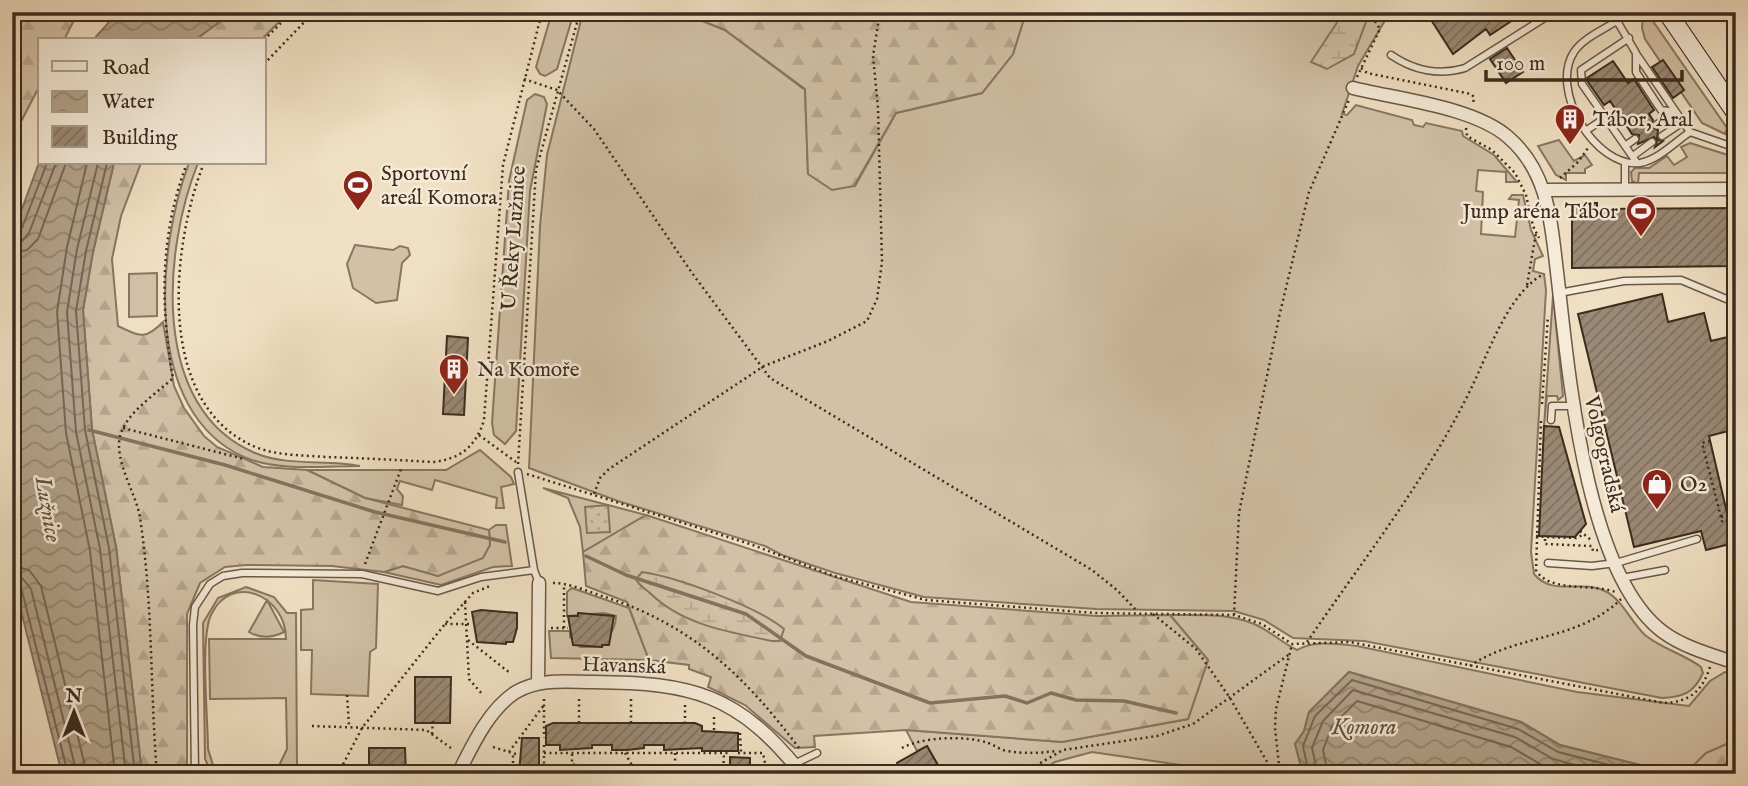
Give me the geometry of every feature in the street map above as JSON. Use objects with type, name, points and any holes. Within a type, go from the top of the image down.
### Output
[{"type":"main road","points":[[1667,12],[1736,113]]},
{"type":"street","name":"Volgogradská","points":[[1353,89],[1464,113],[1500,130],[1522,151],[1545,190],[1553,273],[1559,292],[1573,406],[1589,485],[1621,578],[1642,610],[1663,632],[1736,663]]},
{"type":"street","points":[[1545,190],[1736,189]]},
{"type":"street","points":[[538,683],[539,583]]},
{"type":"street","name":"Havanská","points":[[458,774],[485,725],[503,702],[515,693],[538,683],[637,682],[687,688],[733,709],[772,738],[798,769]]},
{"type":"lane","points":[[1391,55],[1424,70],[1450,72],[1465,68],[1553,12]]},
{"type":"lane","points":[[1609,12],[1690,132],[1736,148]]},
{"type":"lane","points":[[1624,12],[1617,21],[1578,47],[1570,60],[1569,96],[1587,130],[1607,155],[1625,162],[1654,158],[1690,132]]},
{"type":"lane","points":[[1629,38],[1580,71],[1582,84],[1635,159]]},
{"type":"lane","points":[[1636,53],[1636,72],[1661,110],[1676,112]]},
{"type":"lane","points":[[1656,125],[1676,112]]},
{"type":"lane","points":[[1587,130],[1605,118]]},
{"type":"lane","points":[[1662,136],[1683,122]]},
{"type":"lane","points":[[1625,146],[1635,139]]},
{"type":"lane","points":[[1635,159],[1652,142]]},
{"type":"lane","points":[[1625,162],[1625,189]]},
{"type":"lane","points":[[1559,292],[1624,281],[1681,280],[1736,303]]},
{"type":"lane","points":[[1551,419],[1552,406],[1573,406]]},
{"type":"lane","points":[[518,472],[534,570],[539,583]]},
{"type":"lane","points":[[1548,563],[1592,566],[1616,563],[1697,539]]},
{"type":"lane","points":[[195,774],[195,607],[201,594],[223,576],[242,573],[362,574],[438,591],[481,577],[534,570]]},
{"type":"lane","points":[[1621,578],[1665,570]]},
{"type":"lane","points":[[798,769],[817,753]]},
{"type":"path","points":[[266,38],[292,12]]},
{"type":"path","points":[[266,62],[314,12]]},
{"type":"path","name":"U Řeky Lužnice","points":[[518,472],[536,170],[580,12]]},
{"type":"path","points":[[594,495],[600,478],[609,469],[761,368],[828,341],[867,321],[877,299],[882,262],[878,108],[873,56],[880,12]]},
{"type":"path","points":[[1234,615],[1239,513],[1279,317],[1309,192],[1380,29],[1369,12]]},
{"type":"path","points":[[204,164],[183,231],[181,315],[186,356],[197,393],[228,432],[277,454],[433,462],[454,458],[468,449],[479,435],[484,420],[503,165],[540,13]]},
{"type":"path","points":[[1362,68],[1367,74],[1471,94],[1475,97],[1473,105]]},
{"type":"path","points":[[524,79],[557,90],[594,128],[761,368],[770,377],[1092,570],[1117,590],[1138,613]]},
{"type":"path","points":[[1468,125],[1465,134],[1503,159],[1521,182],[1536,233],[1542,242]]},
{"type":"path","points":[[1559,181],[1580,157]]},
{"type":"path","points":[[157,774],[150,691],[152,649],[141,518],[129,492],[119,443],[123,428],[173,378],[163,268],[175,194],[187,164]]},
{"type":"path","points":[[1307,642],[1461,413],[1493,339],[1527,285],[1537,225]]},
{"type":"path","points":[[1527,285],[1544,274],[1553,273]]},
{"type":"path","points":[[1549,305],[1535,567],[1542,578],[1553,583],[1600,586]]},
{"type":"path","points":[[123,428],[244,459]]},
{"type":"path","points":[[479,435],[518,463]]},
{"type":"path","points":[[1710,441],[1702,443],[1711,488],[1723,526]]},
{"type":"path","points":[[362,574],[401,469]]},
{"type":"path","points":[[518,472],[750,544],[834,576],[895,594],[987,607],[1234,615],[1262,624],[1292,643],[1350,642],[1676,702],[1687,700],[1699,691],[1713,655]]},
{"type":"path","points":[[1721,517],[1730,514]]},
{"type":"path","points":[[1580,531],[1593,541],[1593,551],[1601,549]]},
{"type":"path","points":[[1535,536],[1576,538],[1585,534]]},
{"type":"path","points":[[1545,537],[1545,544],[1592,546]]},
{"type":"path","points":[[553,583],[628,604],[681,631],[736,671],[799,748]]},
{"type":"path","points":[[547,628],[566,628],[564,584]]},
{"type":"path","points":[[338,774],[362,728],[445,624],[465,600],[490,586]]},
{"type":"path","points":[[1469,666],[1515,646],[1593,621],[1621,599]]},
{"type":"path","points":[[465,600],[470,624],[469,679],[482,695]]},
{"type":"path","points":[[1151,613],[1167,629],[1196,649],[1230,698],[1274,774]]},
{"type":"path","points":[[445,624],[470,624]]},
{"type":"path","points":[[468,640],[510,673]]},
{"type":"path","points":[[1280,774],[1275,728],[1276,709],[1292,653],[1292,643]]},
{"type":"path","points":[[902,748],[912,742],[940,739],[986,742],[1003,751],[1035,754],[1169,733],[1193,724],[1292,653]]},
{"type":"path","points":[[347,695],[349,726]]},
{"type":"path","points":[[544,699],[544,737]]},
{"type":"path","points":[[579,699],[579,723]]},
{"type":"path","points":[[631,699],[631,723]]},
{"type":"path","points":[[513,774],[511,752],[544,705]]},
{"type":"path","points":[[685,705],[685,723]]},
{"type":"path","points":[[714,717],[714,731]]},
{"type":"path","points":[[432,734],[433,720]]},
{"type":"path","points":[[312,726],[426,730],[451,748]]},
{"type":"path","points":[[740,733],[739,753],[763,753],[766,774]]},
{"type":"path","points":[[544,745],[544,774]]},
{"type":"path","points":[[494,747],[519,755]]},
{"type":"path","points":[[1021,774],[1063,750]]},
{"type":"path","points":[[544,753],[730,753]]},
{"type":"path","points":[[625,753],[637,774]]},
{"type":"path","points":[[675,753],[676,774]]},
{"type":"path","points":[[723,774],[724,753]]},
{"type":"path","points":[[572,754],[572,764],[606,774]]},
{"type":"green space","points":[[12,12],[78,12],[65,38],[38,38],[38,89],[12,139]]},
{"type":"green space","points":[[233,12],[289,12],[263,38],[198,38]]},
{"type":"green space","points":[[552,12],[574,12],[557,69],[545,76],[540,74],[536,67]]},
{"type":"green space","points":[[583,12],[680,12],[725,30],[805,90],[808,174],[855,186],[896,113],[982,93],[1013,54],[1026,12],[1390,12],[1358,66],[1342,114],[1347,115],[1356,105],[1412,120],[1414,125],[1423,127],[1426,123],[1462,131],[1463,136],[1494,155],[1517,182],[1506,182],[1506,172],[1478,170],[1476,191],[1483,192],[1481,234],[1515,237],[1519,200],[1509,199],[1512,195],[1523,195],[1531,230],[1543,256],[1535,259],[1533,271],[1544,274],[1546,290],[1531,552],[1534,574],[1550,585],[1605,591],[1622,605],[1645,635],[1701,667],[1703,673],[1700,680],[1687,693],[1662,698],[1364,641],[1293,638],[1264,620],[1234,611],[1096,609],[924,597],[835,573],[782,555],[765,546],[618,501],[529,468],[540,226],[547,155]]},
{"type":"green space","points":[[680,12],[1026,12],[1013,54],[982,93],[896,113],[854,186],[832,190],[808,174],[805,89],[725,30]]},
{"type":"green space","points":[[1344,12],[1360,12],[1367,19],[1354,54],[1327,69],[1311,62]]},
{"type":"green space","points":[[1648,14],[1727,128],[1725,134],[1702,123],[1645,39],[1643,16]]},
{"type":"green space","points":[[535,94],[544,97],[547,104],[530,191],[516,431],[505,444],[494,435],[492,423],[509,181],[527,100]]},
{"type":"green space","points":[[1559,140],[1574,161],[1585,155],[1592,165],[1585,169],[1585,173],[1566,173],[1566,180],[1556,175],[1538,146]]},
{"type":"green space","points":[[1690,143],[1736,159],[1736,173],[1732,169],[1731,173],[1639,173],[1638,184],[1632,181],[1631,172],[1635,168],[1649,168],[1667,156],[1674,165],[1687,157],[1681,147]]},
{"type":"green space","points":[[114,164],[141,164],[121,216],[112,259],[118,326],[142,335],[151,332],[163,322],[174,386],[184,408],[204,436],[217,447],[263,467],[307,470],[365,498],[489,530],[490,545],[483,558],[438,576],[403,566],[384,572],[332,566],[246,565],[225,567],[200,583],[187,614],[187,774],[142,774],[116,547],[92,430],[83,310],[93,252]]},
{"type":"green space","points":[[189,164],[198,164],[177,239],[173,281],[174,324],[182,365],[197,401],[221,431],[255,453],[281,460],[360,466],[272,465],[244,457],[211,435],[188,404],[173,366],[166,325],[165,281],[178,198]]},
{"type":"green space","points":[[355,245],[393,250],[400,246],[408,248],[410,255],[402,263],[397,300],[376,303],[353,288],[347,264]]},
{"type":"green space","points":[[157,273],[157,316],[129,317],[129,274]]},
{"type":"green space","points":[[1553,295],[1563,396],[1558,400],[1557,396],[1547,396],[1544,426]]},
{"type":"green space","points":[[480,450],[511,477],[514,484],[501,487],[504,508],[496,508],[497,498],[435,480],[432,490],[400,481],[397,489],[403,496],[402,505],[365,498],[307,470],[446,470]]},
{"type":"green space","points":[[543,488],[646,515],[583,552],[580,527],[568,498]]},
{"type":"green space","points":[[608,505],[610,532],[587,533],[585,507]]},
{"type":"green space","points":[[646,515],[911,602],[1097,616],[1170,615],[1208,660],[1188,719],[1062,742],[906,730],[814,736],[815,747],[795,748],[745,705],[708,687],[711,677],[689,669],[689,665],[649,660],[627,602],[586,586],[583,552]]},
{"type":"green space","points":[[496,525],[506,525],[512,566],[493,567],[441,585],[384,572],[403,566],[438,576],[490,545],[489,530]]},
{"type":"green space","points":[[642,572],[695,586],[772,620],[784,629],[780,641],[707,626],[677,613],[639,583],[636,579]]},
{"type":"green space","points":[[313,580],[378,584],[376,648],[370,652],[368,696],[311,694],[312,650],[301,650],[301,610],[313,609]]},
{"type":"green space","points":[[246,587],[274,597],[287,613],[296,613],[297,769],[286,769],[282,774],[275,774],[287,749],[286,698],[210,699],[209,639],[286,639],[284,624],[277,611],[268,601],[256,594],[231,594],[220,602],[211,615],[205,660],[208,749],[219,774],[212,774],[205,759],[203,623],[218,598]]},
{"type":"green space","points":[[572,588],[629,608],[649,660],[551,658],[549,631],[570,631],[570,637],[580,647],[602,647],[615,625],[616,616],[604,613],[567,616],[567,592]]},
{"type":"green space","points":[[267,600],[284,632],[262,637],[249,632]]},
{"type":"green space","points":[[1170,615],[1213,615],[1244,620],[1297,650],[1318,644],[1357,646],[1577,692],[1689,706],[1710,681],[1725,672],[1736,676],[1736,740],[1706,753],[1685,774],[1676,774],[1560,745],[1521,722],[1349,672],[1309,712],[1304,731],[1295,744],[1303,774],[1242,774],[1092,752],[1055,762],[1036,774],[943,774],[927,746],[917,751],[906,730],[1062,742],[1188,719],[1208,660]]},
{"type":"green space","points":[[1736,740],[1736,769],[1722,774],[1685,774],[1706,753]]},
{"type":"water","points":[[118,12],[233,12],[198,38],[95,38]]},
{"type":"water","name":"Lužnice","points":[[39,164],[114,164],[93,252],[83,310],[92,429],[116,547],[142,774],[62,774],[12,575],[12,236]]},
{"type":"water","name":"Komora","points":[[1349,672],[1521,722],[1560,745],[1676,774],[1303,774],[1295,744],[1304,731],[1309,712]]},
{"type":"building","points":[[1426,12],[1525,12],[1490,35],[1486,29],[1453,54]]},
{"type":"building","points":[[1507,48],[1523,72],[1506,83],[1490,59]]},
{"type":"building","points":[[1663,60],[1684,90],[1673,98],[1652,67]]},
{"type":"building","points":[[1613,61],[1628,83],[1634,79],[1654,110],[1649,114],[1653,120],[1650,126],[1658,130],[1657,139],[1663,141],[1655,147],[1657,141],[1654,137],[1638,144],[1639,135],[1632,134],[1610,101],[1604,105],[1588,82],[1587,78]]},
{"type":"building","points":[[1572,203],[1597,203],[1597,209],[1736,208],[1736,266],[1572,268]]},
{"type":"building","points":[[1662,294],[1668,322],[1704,313],[1711,341],[1736,335],[1736,429],[1709,436],[1734,543],[1706,550],[1701,531],[1634,547],[1578,314]]},
{"type":"building","points":[[447,336],[468,338],[464,415],[443,414]]},
{"type":"building","points":[[1544,426],[1559,427],[1586,524],[1575,537],[1539,536]]},
{"type":"building","points":[[481,610],[517,613],[513,642],[477,642],[472,612]]},
{"type":"building","points":[[578,613],[614,616],[609,645],[573,645],[568,616],[578,616]]},
{"type":"building","points":[[415,677],[451,677],[450,723],[415,723]]},
{"type":"building","points":[[553,723],[695,723],[702,726],[702,731],[738,733],[738,751],[702,751],[702,748],[664,750],[664,745],[612,750],[612,745],[592,745],[592,748],[560,750],[560,745],[546,745],[546,726]]},
{"type":"building","points":[[522,738],[539,738],[539,774],[519,774]]},
{"type":"building","points":[[927,746],[943,774],[903,774],[897,763]]},
{"type":"building","points":[[369,748],[405,748],[406,774],[369,774]]},
{"type":"building","points":[[730,757],[750,758],[750,774],[730,774]]},
{"type":"waterway","points":[[89,430],[225,465],[375,512],[505,542]]},
{"type":"waterway","points":[[586,556],[626,575],[746,614],[806,656],[930,703],[1005,696],[1027,703],[1051,693],[1076,700],[1124,701],[1176,713]]},
{"type":"waterway","points":[[1708,774],[1736,759]]},
{"type":"place","name":"Tábor, Aral","points":[[1570,146]]},
{"type":"place","name":"Sportovní areál Komora","points":[[358,212]]},
{"type":"place","name":"Jump aréna Tábor","points":[[1641,238]]},
{"type":"place","name":"Na Komoře","points":[[454,396]]},
{"type":"place","name":"O2","points":[[1657,511]]}]
